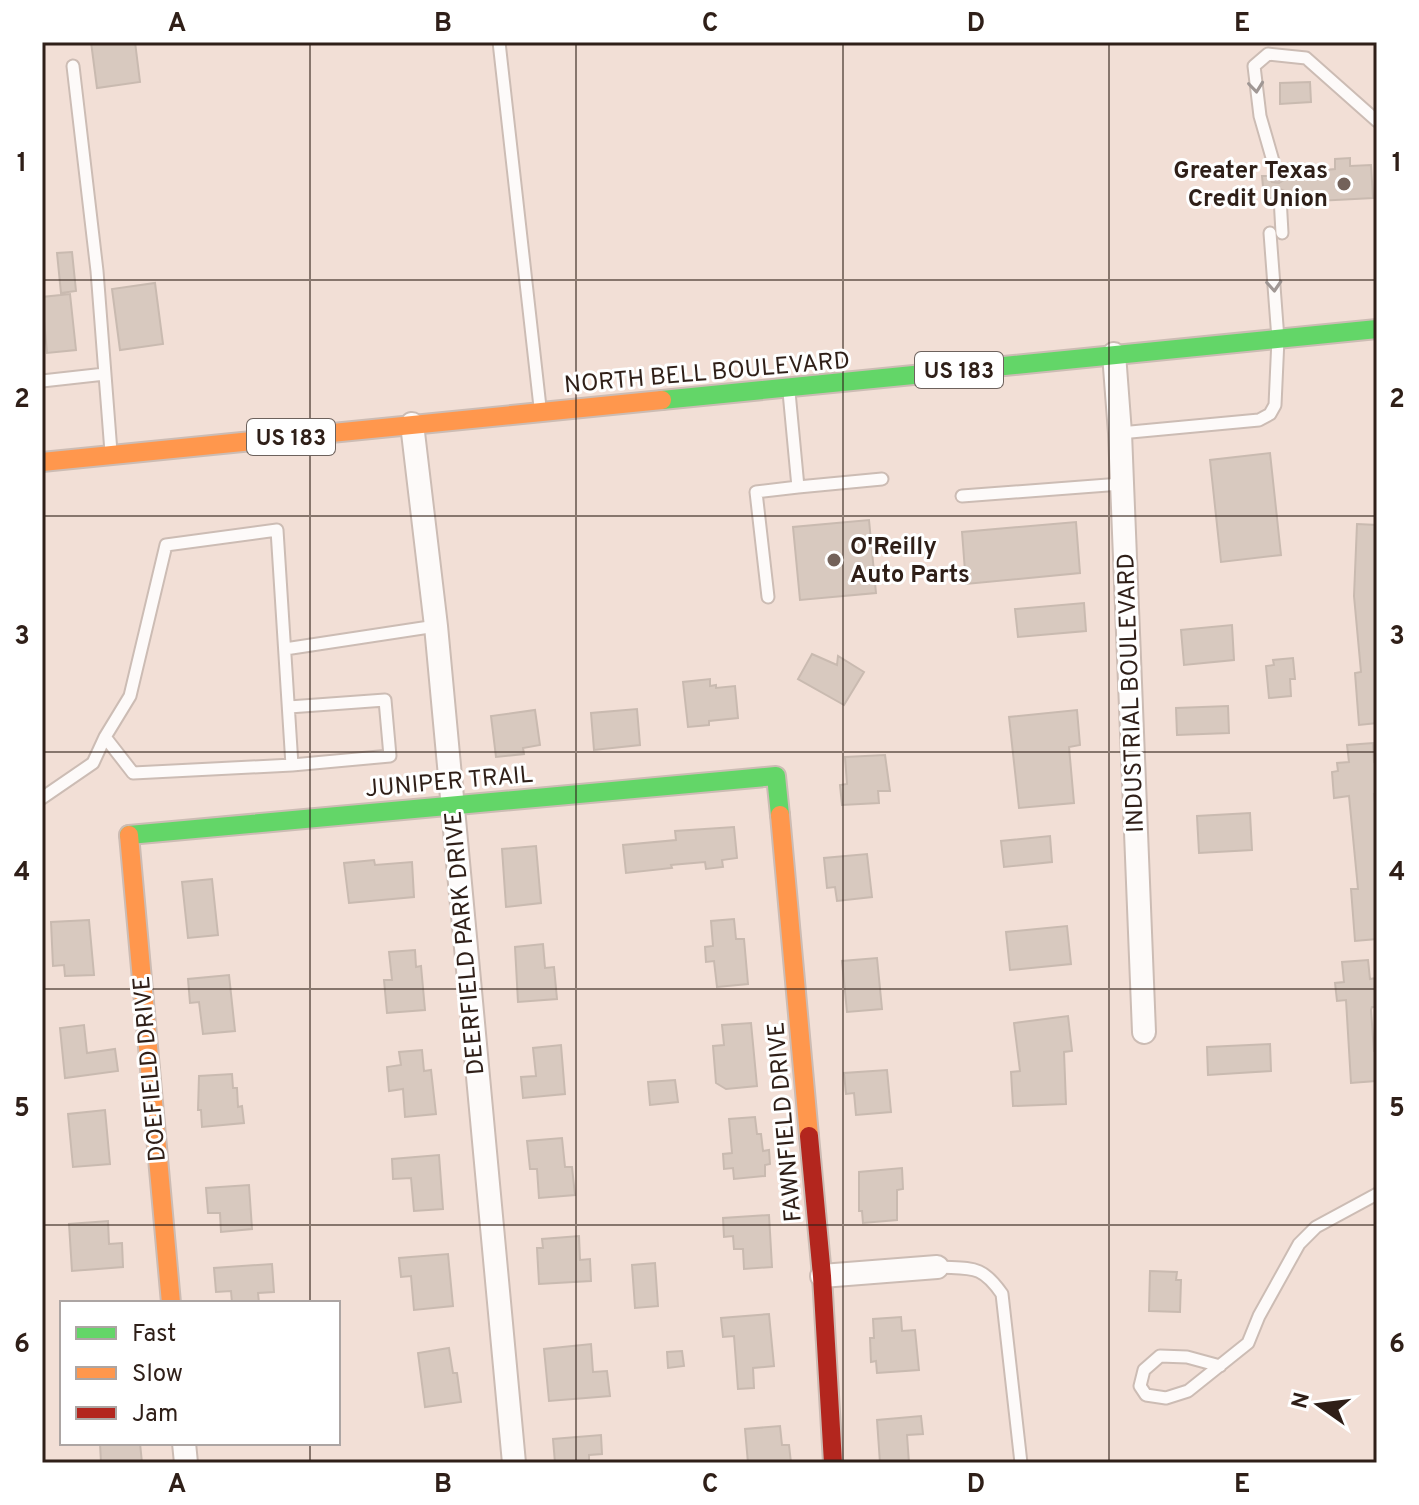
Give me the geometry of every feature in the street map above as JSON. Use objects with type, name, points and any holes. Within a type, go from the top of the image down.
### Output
[{"type":"street","name":"NORTH BELL BOULEVARD","points":[[42,462],[1377,329]]},
{"type":"street","name":"INDUSTRIAL BOULEVARD","points":[[1114,354],[1120,433],[1144,1032]]},
{"type":"street","name":"DEERFIELD PARK DRIVE","points":[[412,424],[436,626],[514,1463]]},
{"type":"street","name":"JUNIPER TRAIL","points":[[127,835],[776,776]]},
{"type":"street","name":"FAWNFIELD DRIVE","points":[[776,776],[822,1276],[833,1463]]},
{"type":"street","name":"DOEFIELD DRIVE","points":[[127,835],[171,1301]]},
{"type":"street","points":[[822,1276],[937,1267]]},
{"type":"lane","points":[[499,42],[540,412]]},
{"type":"lane","points":[[1277,175],[1260,116],[1254,66],[1268,54],[1306,58],[1377,121]]},
{"type":"lane","points":[[73,66],[97,271],[112,456]]},
{"type":"lane","points":[[1120,433],[1259,420],[1270,414],[1275,405],[1278,339],[1276,233],[1280,197]]},
{"type":"lane","points":[[42,381],[105,374]]},
{"type":"lane","points":[[788,389],[798,487]]},
{"type":"lane","points":[[768,597],[756,492],[882,479]]},
{"type":"lane","points":[[962,496],[1121,484]]},
{"type":"lane","points":[[42,798],[93,763],[130,696],[166,545],[277,530],[292,765]]},
{"type":"lane","points":[[285,649],[436,626]]},
{"type":"lane","points":[[105,737],[133,773],[292,765],[390,756],[385,700],[289,707]]},
{"type":"lane","points":[[1220,1366],[1187,1357],[1160,1356],[1144,1370],[1140,1386],[1146,1395],[1166,1398],[1188,1391],[1220,1366],[1248,1343],[1259,1316],[1299,1244],[1316,1227],[1377,1194]]},
{"type":"lane","points":[[937,1267],[969,1268],[987,1274],[1002,1294],[1021,1463]]},
{"type":"building","points":[[91,42],[135,42],[140,82],[97,88]]},
{"type":"building","points":[[1310,82],[1311,102],[1280,104],[1280,83]]},
{"type":"building","name":"Greater Texas Credit Union","points":[[1350,158],[1350,166],[1371,165],[1373,198],[1317,201],[1317,194],[1288,196],[1280,189],[1275,190],[1272,198],[1264,198],[1262,176],[1279,183],[1284,180],[1285,174],[1335,169],[1335,159]]},
{"type":"building","points":[[72,252],[76,291],[61,293],[57,253]]},
{"type":"building","points":[[155,283],[163,344],[120,350],[112,289]]},
{"type":"building","points":[[70,294],[76,350],[47,353],[42,297]]},
{"type":"building","points":[[1270,453],[1281,555],[1221,562],[1210,460]]},
{"type":"building","name":"O'Reilly Auto Parts","points":[[869,520],[876,593],[800,600],[793,527]]},
{"type":"building","points":[[1076,522],[1080,573],[966,584],[962,532]]},
{"type":"building","points":[[1357,524],[1377,525],[1377,723],[1359,725],[1355,673],[1361,672],[1354,596]]},
{"type":"building","points":[[1084,603],[1086,631],[1018,637],[1015,609]]},
{"type":"building","points":[[1232,625],[1234,660],[1184,665],[1181,630]]},
{"type":"building","points":[[812,654],[837,665],[838,656],[864,672],[844,705],[798,679]]},
{"type":"building","points":[[1293,658],[1295,679],[1290,679],[1291,696],[1269,698],[1266,666],[1274,665],[1273,660]]},
{"type":"building","points":[[710,679],[710,686],[716,685],[716,688],[735,686],[738,718],[688,727],[683,682]]},
{"type":"building","points":[[1228,706],[1229,733],[1177,735],[1176,708]]},
{"type":"building","points":[[637,709],[640,745],[594,750],[591,713]]},
{"type":"building","points":[[535,710],[540,745],[523,748],[524,754],[496,757],[491,716]]},
{"type":"building","points":[[1077,710],[1080,745],[1069,747],[1074,803],[1019,808],[1009,717]]},
{"type":"building","points":[[1373,743],[1374,762],[1377,761],[1377,794],[1374,794],[1377,820],[1377,939],[1355,941],[1351,889],[1358,889],[1349,796],[1334,798],[1332,772],[1338,771],[1337,763],[1349,762],[1347,745]]},
{"type":"building","points":[[885,755],[890,791],[878,791],[879,803],[842,805],[840,785],[847,784],[845,757]]},
{"type":"building","points":[[1250,813],[1252,850],[1199,853],[1197,816]]},
{"type":"building","points":[[734,827],[737,858],[722,860],[723,867],[706,869],[705,862],[626,873],[623,845],[676,840],[675,831]]},
{"type":"building","points":[[1050,836],[1052,862],[1004,867],[1001,841]]},
{"type":"building","points":[[536,846],[541,903],[506,907],[502,849]]},
{"type":"building","points":[[867,854],[872,897],[837,901],[835,887],[827,888],[824,858]]},
{"type":"building","points":[[374,860],[375,865],[412,862],[414,897],[349,903],[344,863]]},
{"type":"building","points":[[212,879],[218,935],[188,938],[182,882]]},
{"type":"building","points":[[734,919],[736,939],[744,939],[748,984],[717,987],[714,961],[706,962],[705,947],[713,946],[711,921]]},
{"type":"building","points":[[89,920],[94,975],[65,976],[64,965],[53,966],[51,922]]},
{"type":"building","points":[[1067,926],[1071,964],[1010,970],[1006,932]]},
{"type":"building","points":[[543,944],[545,968],[554,967],[557,999],[518,1002],[515,947]]},
{"type":"building","points":[[415,950],[416,967],[421,966],[425,1010],[387,1013],[384,980],[392,980],[389,952]]},
{"type":"building","points":[[877,958],[882,1009],[847,1012],[842,961]]},
{"type":"building","points":[[1368,960],[1370,979],[1376,978],[1377,990],[1377,1007],[1371,1010],[1377,1060],[1376,1081],[1351,1083],[1346,1000],[1337,1001],[1335,983],[1344,982],[1342,962]]},
{"type":"building","points":[[229,975],[235,1031],[203,1034],[199,1002],[190,1003],[188,979]]},
{"type":"building","points":[[1068,1016],[1072,1051],[1064,1052],[1066,1104],[1013,1106],[1011,1072],[1020,1071],[1014,1023]]},
{"type":"building","points":[[751,1023],[757,1086],[726,1089],[716,1083],[713,1046],[724,1045],[722,1025]]},
{"type":"building","points":[[84,1025],[87,1053],[115,1049],[118,1071],[65,1078],[60,1028]]},
{"type":"building","points":[[1270,1044],[1271,1071],[1208,1075],[1207,1047]]},
{"type":"building","points":[[561,1045],[565,1094],[523,1098],[521,1077],[536,1076],[533,1048]]},
{"type":"building","points":[[422,1050],[424,1071],[431,1070],[436,1114],[405,1117],[403,1089],[389,1091],[387,1067],[401,1065],[399,1052]]},
{"type":"building","points":[[887,1070],[891,1112],[856,1115],[854,1093],[846,1094],[844,1073]]},
{"type":"building","points":[[232,1074],[244,1123],[202,1127],[201,1110],[198,1110],[199,1076]]},
{"type":"building","points":[[675,1080],[678,1102],[650,1105],[648,1082]]},
{"type":"building","points":[[105,1110],[110,1164],[73,1167],[68,1114]]},
{"type":"building","points":[[755,1117],[763,1151],[769,1150],[770,1164],[765,1165],[765,1176],[734,1179],[733,1168],[724,1169],[723,1154],[732,1153],[729,1119]]},
{"type":"building","points":[[562,1138],[565,1167],[572,1167],[575,1195],[539,1198],[537,1169],[530,1169],[527,1141]]},
{"type":"building","points":[[439,1155],[443,1209],[414,1211],[411,1178],[393,1179],[392,1159]]},
{"type":"building","points":[[902,1168],[903,1189],[897,1190],[897,1220],[863,1223],[862,1211],[859,1211],[859,1172]]},
{"type":"building","points":[[249,1185],[252,1229],[221,1232],[220,1213],[208,1213],[206,1188]]},
{"type":"building","points":[[769,1215],[772,1267],[744,1269],[743,1249],[734,1249],[733,1236],[724,1237],[723,1218]]},
{"type":"building","points":[[108,1221],[109,1244],[122,1243],[123,1267],[72,1271],[69,1224]]},
{"type":"building","points":[[579,1236],[580,1260],[590,1259],[591,1281],[539,1284],[537,1248],[543,1248],[542,1239]]},
{"type":"building","points":[[448,1254],[453,1306],[414,1310],[411,1276],[401,1277],[399,1258]]},
{"type":"building","points":[[655,1263],[658,1306],[635,1308],[632,1265]]},
{"type":"building","points":[[272,1264],[274,1292],[258,1293],[259,1301],[232,1301],[231,1291],[216,1292],[214,1268]]},
{"type":"building","points":[[1150,1271],[1177,1272],[1176,1280],[1181,1280],[1180,1312],[1149,1311]]},
{"type":"building","points":[[769,1314],[774,1366],[753,1368],[754,1388],[738,1389],[734,1336],[723,1337],[721,1318]]},
{"type":"building","points":[[901,1317],[902,1331],[915,1330],[919,1370],[877,1373],[876,1361],[871,1362],[873,1319]]},
{"type":"building","points":[[591,1344],[593,1372],[607,1371],[610,1396],[549,1401],[544,1349]]},
{"type":"building","points":[[449,1348],[461,1402],[425,1407],[418,1353]]},
{"type":"building","points":[[682,1351],[684,1366],[668,1368],[667,1352]]},
{"type":"building","points":[[921,1416],[923,1434],[907,1435],[909,1463],[880,1463],[877,1420]]},
{"type":"building","points":[[780,1426],[782,1445],[789,1445],[791,1463],[748,1463],[745,1429]]},
{"type":"building","points":[[601,1435],[602,1454],[589,1455],[589,1463],[555,1463],[553,1439]]},
{"type":"building","points":[[100,1445],[140,1445],[142,1463],[101,1463]]},
{"type":"traffic: fast","points":[[662,400],[1377,329]]},
{"type":"traffic: fast","points":[[129,835],[776,776],[780,815]]},
{"type":"traffic: slow","points":[[42,462],[662,400]]},
{"type":"traffic: slow","points":[[780,815],[809,1136]]},
{"type":"traffic: slow","points":[[129,835],[171,1301]]},
{"type":"traffic: jam","points":[[809,1136],[822,1276],[833,1463]]},
{"type":"place","name":"Greater Texas Credit Union","points":[[1344,184]]},
{"type":"place","name":"O'Reilly Auto Parts","points":[[834,560]]}]
